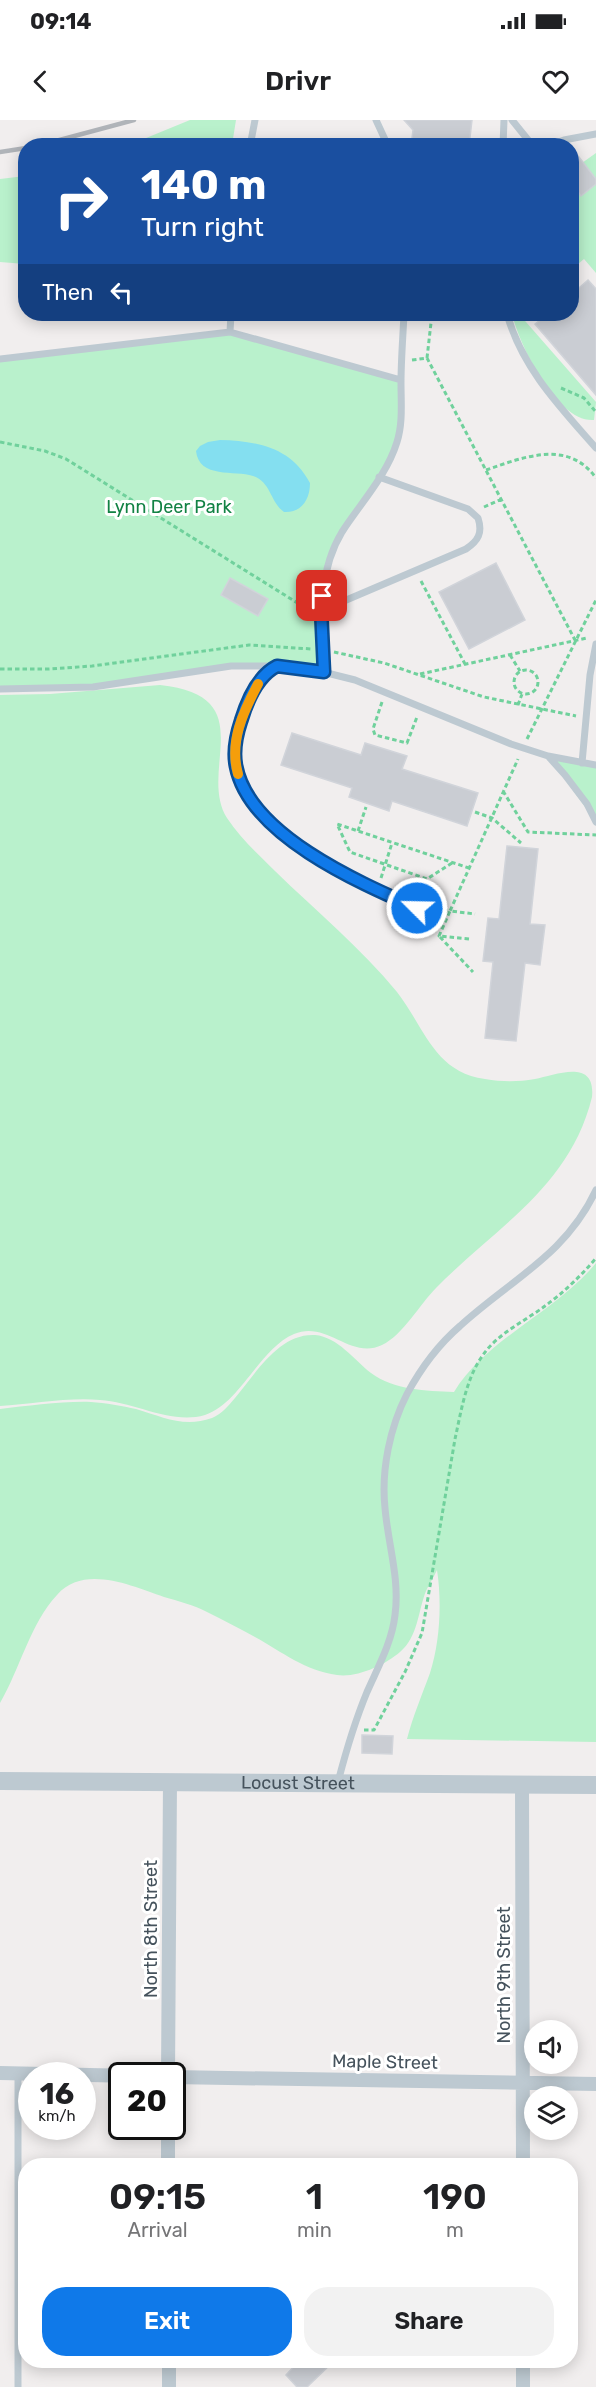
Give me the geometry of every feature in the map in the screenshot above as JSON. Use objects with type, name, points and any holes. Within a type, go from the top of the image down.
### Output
[{"type":"street","name":"Locust Street","points":[[0,1781],[596,1785]]},
{"type":"street","name":"North 8th Street","points":[[168,2062],[170,1781]]},
{"type":"street","name":"North 9th Street","points":[[522,1784],[523,2158]]},
{"type":"street","points":[[0,2073],[18,2074]]},
{"type":"street","name":"Maple Street","points":[[186,2077],[596,2085]]},
{"type":"street","points":[[168,2140],[168,2158]]},
{"type":"street","points":[[169,2368],[169,2387]]},
{"type":"street","points":[[523,2368],[523,2387]]},
{"type":"lane","points":[[252,138],[255,120]]},
{"type":"lane","points":[[376,120],[384,138]]},
{"type":"lane","points":[[503,138],[504,120]]},
{"type":"lane","points":[[512,120],[527,138]]},
{"type":"lane","points":[[575,138],[596,134]]},
{"type":"lane","points":[[230,332],[231,321]]},
{"type":"lane","points":[[324,672],[321,617],[324,583],[330,560],[340,535],[389,462],[397,442],[401,420],[404,321]]},
{"type":"lane","points":[[510,321],[517,342],[536,377],[596,448]]},
{"type":"lane","points":[[0,360],[230,332],[401,380]]},
{"type":"lane","points":[[321,617],[344,601],[466,549],[476,543],[480,536],[480,526],[473,512],[379,477]]},
{"type":"lane","points":[[582,764],[590,675],[596,644]]},
{"type":"lane","points":[[0,689],[93,687],[231,666],[277,666],[324,672],[385,692],[523,748],[582,764],[596,765]]},
{"type":"lane","points":[[277,666],[259,681],[248,702],[237,733],[234,748],[235,765],[248,797],[262,815],[326,863],[351,879],[417,908]]},
{"type":"lane","points":[[548,756],[576,789],[596,822]]},
{"type":"lane","points":[[338,1783],[353,1730],[390,1640],[395,1618],[397,1595],[384,1506],[384,1478],[387,1452],[395,1422],[406,1396],[420,1371],[447,1338],[559,1245],[596,1190]]},
{"type":"lane","points":[[18,2140],[18,2387]]},
{"type":"path","points":[[431,321],[427,358],[575,640]]},
{"type":"path","points":[[520,321],[523,328]]},
{"type":"path","points":[[402,362],[427,358]]},
{"type":"path","points":[[557,385],[584,398],[596,412]]},
{"type":"path","points":[[0,442],[45,451],[66,459],[321,617]]},
{"type":"path","points":[[486,470],[538,455],[564,456],[584,464],[596,478]]},
{"type":"path","points":[[584,464],[590,460]]},
{"type":"path","points":[[473,512],[502,499]]},
{"type":"path","points":[[416,571],[465,664]]},
{"type":"path","points":[[439,936],[523,748],[596,600]]},
{"type":"path","points":[[418,674],[596,636]]},
{"type":"path","points":[[0,669],[92,666],[249,645],[323,650],[384,663],[484,697],[586,717]]},
{"type":"path","points":[[510,654],[520,671]]},
{"type":"path","points":[[520,671],[532,672],[538,681],[533,692],[522,694],[513,685],[514,677],[520,671]]},
{"type":"path","points":[[385,692],[373,729],[375,735],[407,743],[420,706]]},
{"type":"path","points":[[518,705],[522,694]]},
{"type":"path","points":[[503,791],[528,832],[596,836]]},
{"type":"path","points":[[358,831],[366,807]]},
{"type":"path","points":[[475,812],[492,818],[521,843]]},
{"type":"path","points":[[452,863],[427,879],[350,852],[337,824],[469,868]]},
{"type":"path","points":[[385,864],[392,843]]},
{"type":"path","points":[[417,908],[475,914]]},
{"type":"path","points":[[439,936],[469,939]]},
{"type":"path","points":[[439,936],[473,972]]},
{"type":"path","points":[[353,1730],[374,1730],[405,1672],[422,1633],[455,1439],[474,1371],[491,1345],[548,1304],[584,1272],[596,1258]]},
{"type":"green space","points":[[190,120],[236,120],[233,138],[146,138]]},
{"type":"green space","points":[[596,153],[596,273],[584,259],[579,263],[579,165]]},
{"type":"green space","points":[[18,177],[18,263],[0,262],[0,179]]},
{"type":"green space","points":[[514,321],[525,321],[596,402],[594,420],[580,418],[554,396],[531,362]]},
{"type":"green space","name":"Lynn Deer Park","points":[[230,332],[401,380],[401,420],[389,462],[340,535],[323,583],[323,672],[257,665],[119,684],[0,689],[0,360]]},
{"type":"green space","points":[[160,685],[191,692],[210,704],[219,719],[221,738],[218,779],[220,799],[227,818],[256,852],[383,976],[397,992],[442,1058],[454,1068],[468,1075],[498,1081],[522,1081],[562,1073],[581,1073],[587,1077],[591,1085],[592,1097],[581,1129],[567,1156],[549,1181],[436,1288],[404,1327],[382,1345],[359,1348],[317,1332],[306,1331],[294,1334],[270,1351],[229,1400],[205,1415],[179,1417],[113,1402],[88,1399],[0,1406],[0,695],[50,694]]},
{"type":"green space","points":[[548,756],[596,765],[596,822]]},
{"type":"green space","points":[[596,1263],[596,1742],[407,1739],[430,1673],[436,1648],[440,1608],[437,1570],[426,1591],[414,1631],[406,1646],[379,1666],[353,1675],[326,1673],[305,1665],[237,1627],[191,1605],[123,1583],[94,1579],[81,1581],[68,1586],[57,1595],[40,1619],[0,1703],[0,1409],[91,1402],[136,1409],[183,1422],[202,1421],[225,1410],[279,1347],[302,1336],[315,1335],[338,1344],[380,1379],[421,1390],[454,1392],[484,1356],[562,1296]]},
{"type":"water","points":[[220,440],[247,442],[272,448],[293,461],[310,483],[306,500],[300,508],[284,512],[279,508],[267,487],[253,476],[219,472],[204,466],[196,451],[208,442]]},
{"type":"building","points":[[404,120],[472,120],[470,138],[412,138],[413,130]]},
{"type":"building","points":[[579,157],[596,179],[596,184],[581,196],[579,193]]},
{"type":"building","points":[[588,280],[596,289],[596,395],[535,324],[539,321],[579,321],[579,288]]},
{"type":"building","points":[[496,563],[525,620],[469,649],[439,592]]},
{"type":"building","points":[[230,578],[268,599],[258,616],[221,595]]},
{"type":"building","points":[[292,733],[361,755],[365,743],[407,756],[402,769],[478,793],[467,826],[392,801],[389,811],[349,797],[352,788],[281,765]]},
{"type":"building","points":[[507,846],[538,849],[530,924],[545,925],[540,965],[525,963],[516,1041],[485,1038],[493,962],[483,961],[488,918],[499,919]]},
{"type":"building","points":[[362,1735],[393,1736],[392,1754],[362,1753]]},
{"type":"building","points":[[292,2368],[327,2368],[307,2387],[297,2387],[286,2375]]},
{"type":"railway","points":[[67,138],[134,120]]},
{"type":"railway","points":[[0,152],[18,149]]},
{"type":"slow traffic","points":[[238,774],[234,748],[237,733],[248,702],[258,684]]},
{"type":"route","points":[[322,596],[324,672],[277,666],[259,681],[242,717],[234,748],[235,765],[240,782],[262,815],[302,847],[351,879],[417,908]]}]
